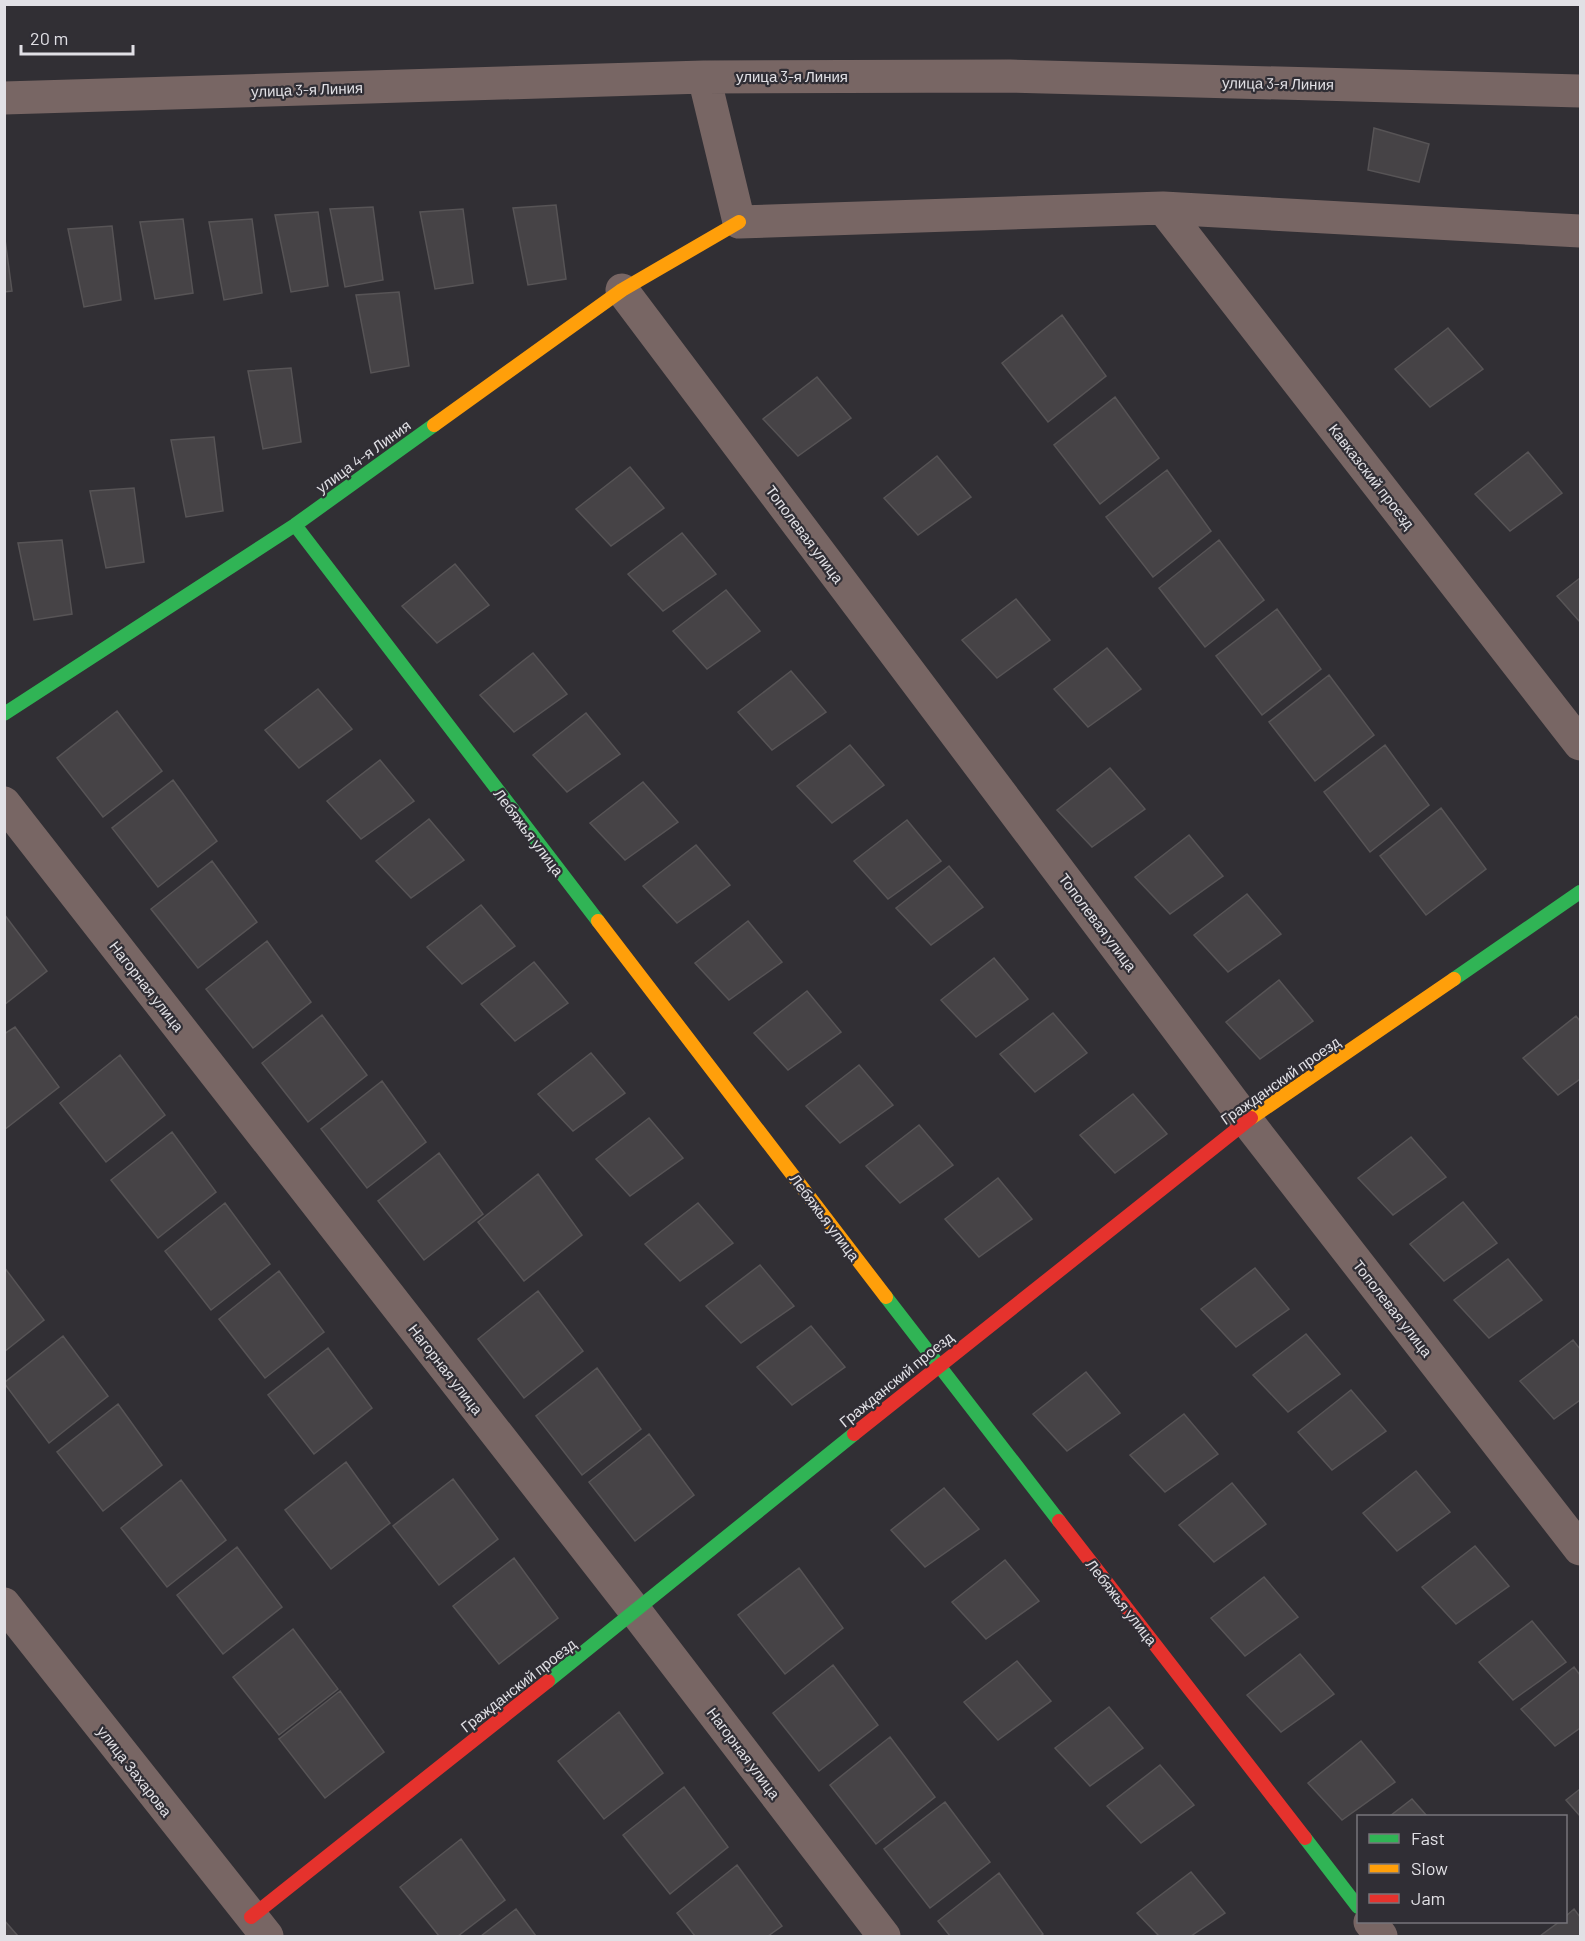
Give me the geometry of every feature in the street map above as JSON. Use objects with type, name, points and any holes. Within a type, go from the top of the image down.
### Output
[{"type":"street","name":"улица 3-я Линия","points":[[4,98],[704,76],[1010,76],[1581,91]]},
{"type":"street","points":[[704,76],[739,222],[1163,208],[1581,231]]},
{"type":"street","name":"Кавказский проезд","points":[[1163,208],[1581,744]]},
{"type":"street","name":"улица 4-я Линия","points":[[4,714],[295,525],[622,290],[739,222]]},
{"type":"street","name":"Тополевая улица","points":[[622,290],[1247,1121],[1581,1549]]},
{"type":"street","name":"Лебяжья улица","points":[[295,525],[938,1365],[1357,1904]]},
{"type":"street","name":"Нагорная улица","points":[[4,803],[636,1612],[884,1936]]},
{"type":"street","name":"Гражданский проезд","points":[[259,1927],[636,1612],[938,1365],[1247,1121],[1581,892]]},
{"type":"street","name":"улица Захарова","points":[[4,1604],[259,1927]]},
{"type":"street","points":[[1371,1923],[1381,1936]]},
{"type":"building","points":[[1374,128],[1429,144],[1419,182],[1368,170]]},
{"type":"building","points":[[556,205],[566,279],[528,285],[513,208]]},
{"type":"building","points":[[373,207],[383,280],[345,287],[330,209]]},
{"type":"building","points":[[463,209],[473,283],[435,289],[420,212]]},
{"type":"building","points":[[318,212],[328,286],[291,292],[275,215]]},
{"type":"building","points":[[183,219],[193,293],[155,299],[140,222]]},
{"type":"building","points":[[252,219],[262,293],[224,300],[209,222]]},
{"type":"building","points":[[112,226],[121,300],[84,307],[68,229]]},
{"type":"building","points":[[4,232],[12,291],[4,292]]},
{"type":"building","points":[[399,292],[409,366],[371,373],[356,295]]},
{"type":"building","points":[[1062,315],[1106,376],[1048,422],[1002,363]]},
{"type":"building","points":[[1448,328],[1483,369],[1430,407],[1395,369]]},
{"type":"building","points":[[291,368],[301,442],[263,449],[248,371]]},
{"type":"building","points":[[817,377],[851,418],[798,456],[763,419]]},
{"type":"building","points":[[1115,397],[1159,458],[1100,504],[1054,445]]},
{"type":"building","points":[[214,437],[223,511],[186,517],[171,440]]},
{"type":"building","points":[[1528,452],[1562,493],[1510,531],[1475,494]]},
{"type":"building","points":[[937,456],[971,497],[918,535],[884,498]]},
{"type":"building","points":[[630,467],[664,508],[611,546],[576,509]]},
{"type":"building","points":[[1167,470],[1211,531],[1153,577],[1106,517]]},
{"type":"building","points":[[134,488],[144,562],[106,568],[90,491]]},
{"type":"building","points":[[682,533],[716,574],[663,611],[628,574]]},
{"type":"building","points":[[62,540],[72,614],[34,620],[18,543]]},
{"type":"building","points":[[1219,540],[1264,600],[1205,647],[1159,588]]},
{"type":"building","points":[[455,564],[489,605],[437,643],[402,606]]},
{"type":"building","points":[[1580,578],[1580,622],[1557,596]]},
{"type":"building","points":[[726,590],[760,631],[707,669],[673,631]]},
{"type":"building","points":[[1016,599],[1050,640],[997,678],[962,640]]},
{"type":"building","points":[[1277,609],[1321,669],[1262,715],[1216,656]]},
{"type":"building","points":[[1107,648],[1141,689],[1088,727],[1054,689]]},
{"type":"building","points":[[533,653],[567,694],[514,732],[480,695]]},
{"type":"building","points":[[791,671],[826,712],[772,750],[738,712]]},
{"type":"building","points":[[1329,675],[1374,735],[1315,781],[1269,722]]},
{"type":"building","points":[[318,689],[352,729],[299,768],[265,730]]},
{"type":"building","points":[[117,711],[162,771],[103,817],[57,758]]},
{"type":"building","points":[[586,713],[620,754],[567,792],[533,755]]},
{"type":"building","points":[[850,745],[884,785],[832,823],[797,786]]},
{"type":"building","points":[[1385,745],[1429,805],[1370,852],[1324,792]]},
{"type":"building","points":[[380,760],[414,801],[361,839],[327,801]]},
{"type":"building","points":[[1110,768],[1145,809],[1092,847],[1057,810]]},
{"type":"building","points":[[173,780],[217,841],[158,887],[112,828]]},
{"type":"building","points":[[643,782],[678,822],[625,860],[590,823]]},
{"type":"building","points":[[1441,808],[1486,869],[1426,915],[1380,856]]},
{"type":"building","points":[[429,819],[464,860],[411,898],[376,861]]},
{"type":"building","points":[[907,820],[941,861],[888,899],[854,861]]},
{"type":"building","points":[[1189,835],[1223,876],[1170,914],[1135,877]]},
{"type":"building","points":[[696,845],[730,885],[677,923],[643,886]]},
{"type":"building","points":[[212,861],[257,922],[198,968],[151,909]]},
{"type":"building","points":[[949,866],[983,907],[931,945],[896,908]]},
{"type":"building","points":[[1247,894],[1281,934],[1228,972],[1194,935]]},
{"type":"building","points":[[481,905],[515,946],[462,984],[427,947]]},
{"type":"building","points":[[4,914],[47,971],[4,1005]]},
{"type":"building","points":[[748,921],[782,962],[729,1000],[695,963]]},
{"type":"building","points":[[267,941],[311,1002],[253,1048],[206,989]]},
{"type":"building","points":[[994,958],[1028,999],[976,1037],[941,1000]]},
{"type":"building","points":[[534,962],[568,1003],[515,1041],[481,1004]]},
{"type":"building","points":[[1279,980],[1313,1021],[1260,1059],[1226,1022]]},
{"type":"building","points":[[807,991],[841,1032],[788,1070],[754,1033]]},
{"type":"building","points":[[1053,1013],[1087,1053],[1035,1092],[1000,1054]]},
{"type":"building","points":[[322,1015],[367,1075],[308,1122],[262,1063]]},
{"type":"building","points":[[1576,1016],[1580,1021],[1580,1079],[1558,1095],[1523,1058]]},
{"type":"building","points":[[15,1027],[59,1087],[4,1130],[4,1034]]},
{"type":"building","points":[[591,1053],[625,1093],[573,1131],[538,1094]]},
{"type":"building","points":[[120,1055],[165,1115],[106,1162],[60,1103]]},
{"type":"building","points":[[859,1065],[893,1105],[840,1143],[806,1106]]},
{"type":"building","points":[[382,1081],[426,1142],[367,1188],[321,1129]]},
{"type":"building","points":[[1133,1094],[1167,1134],[1115,1173],[1080,1135]]},
{"type":"building","points":[[649,1118],[683,1158],[630,1196],[596,1159]]},
{"type":"building","points":[[919,1125],[953,1165],[900,1203],[866,1166]]},
{"type":"building","points":[[172,1132],[216,1192],[158,1238],[111,1180]]},
{"type":"building","points":[[1411,1137],[1446,1177],[1393,1215],[1358,1178]]},
{"type":"building","points":[[439,1153],[483,1214],[424,1260],[378,1201]]},
{"type":"building","points":[[538,1174],[582,1235],[524,1281],[478,1222]]},
{"type":"building","points":[[998,1178],[1032,1219],[979,1257],[945,1219]]},
{"type":"building","points":[[1463,1202],[1497,1243],[1444,1281],[1410,1244]]},
{"type":"building","points":[[225,1203],[270,1264],[211,1310],[165,1251]]},
{"type":"building","points":[[698,1203],[733,1243],[680,1281],[645,1244]]},
{"type":"building","points":[[1508,1259],[1542,1300],[1489,1338],[1454,1300]]},
{"type":"building","points":[[760,1265],[794,1306],[741,1343],[706,1306]]},
{"type":"building","points":[[4,1267],[44,1320],[4,1352]]},
{"type":"building","points":[[1255,1268],[1289,1309],[1236,1347],[1201,1309]]},
{"type":"building","points":[[279,1271],[324,1332],[265,1378],[219,1319]]},
{"type":"building","points":[[538,1291],[583,1351],[524,1398],[478,1339]]},
{"type":"building","points":[[811,1326],[845,1367],[792,1405],[757,1367]]},
{"type":"building","points":[[1306,1334],[1340,1374],[1288,1412],[1253,1375]]},
{"type":"building","points":[[63,1336],[108,1396],[49,1443],[4,1383]]},
{"type":"building","points":[[1573,1340],[1580,1349],[1580,1400],[1554,1419],[1520,1381]]},
{"type":"building","points":[[328,1348],[372,1408],[314,1454],[268,1395]]},
{"type":"building","points":[[597,1368],[641,1429],[582,1475],[536,1416]]},
{"type":"building","points":[[1086,1372],[1120,1413],[1067,1451],[1033,1414]]},
{"type":"building","points":[[1351,1390],[1386,1431],[1332,1470],[1298,1432]]},
{"type":"building","points":[[118,1404],[162,1465],[103,1511],[57,1452]]},
{"type":"building","points":[[1184,1414],[1218,1454],[1165,1492],[1130,1455]]},
{"type":"building","points":[[649,1434],[694,1495],[635,1541],[589,1482]]},
{"type":"building","points":[[346,1462],[390,1523],[331,1569],[285,1510]]},
{"type":"building","points":[[1416,1471],[1450,1512],[1397,1551],[1363,1513]]},
{"type":"building","points":[[453,1479],[498,1539],[439,1585],[393,1526]]},
{"type":"building","points":[[181,1480],[226,1540],[167,1587],[121,1528]]},
{"type":"building","points":[[1232,1483],[1266,1524],[1214,1562],[1179,1525]]},
{"type":"building","points":[[944,1488],[979,1529],[925,1567],[891,1530]]},
{"type":"building","points":[[1475,1546],[1509,1586],[1456,1624],[1422,1587]]},
{"type":"building","points":[[237,1547],[282,1607],[223,1654],[177,1595]]},
{"type":"building","points":[[514,1558],[558,1618],[499,1664],[453,1606]]},
{"type":"building","points":[[1005,1560],[1039,1601],[986,1639],[952,1602]]},
{"type":"building","points":[[799,1568],[843,1628],[785,1674],[738,1615]]},
{"type":"building","points":[[1264,1577],[1298,1617],[1245,1656],[1211,1618]]},
{"type":"building","points":[[1532,1621],[1566,1662],[1513,1700],[1479,1662]]},
{"type":"building","points":[[293,1629],[338,1689],[279,1735],[233,1677]]},
{"type":"building","points":[[1300,1654],[1334,1694],[1281,1732],[1247,1695]]},
{"type":"building","points":[[1017,1661],[1051,1701],[998,1740],[964,1702]]},
{"type":"building","points":[[833,1665],[878,1725],[819,1771],[773,1713]]},
{"type":"building","points":[[1574,1667],[1580,1675],[1580,1728],[1555,1746],[1521,1709]]},
{"type":"building","points":[[340,1691],[384,1752],[325,1798],[279,1739]]},
{"type":"building","points":[[1109,1707],[1143,1748],[1090,1786],[1055,1748]]},
{"type":"building","points":[[619,1712],[663,1773],[604,1819],[558,1761]]},
{"type":"building","points":[[890,1737],[935,1797],[876,1844],[830,1785]]},
{"type":"building","points":[[1361,1741],[1395,1782],[1342,1820],[1308,1783]]},
{"type":"building","points":[[1160,1765],[1194,1805],[1141,1843],[1107,1806]]},
{"type":"building","points":[[684,1787],[728,1847],[670,1894],[623,1835]]},
{"type":"building","points":[[1580,1789],[1580,1816],[1566,1800]]},
{"type":"building","points":[[1412,1799],[1426,1815],[1391,1815]]},
{"type":"building","points":[[945,1802],[990,1862],[930,1908],[884,1849]]},
{"type":"building","points":[[461,1839],[505,1900],[458,1936],[439,1936],[400,1887]]},
{"type":"building","points":[[737,1865],[782,1926],[768,1936],[695,1936],[677,1913]]},
{"type":"building","points":[[1191,1872],[1225,1913],[1191,1936],[1159,1936],[1137,1913]]},
{"type":"building","points":[[999,1873],[1043,1934],[1040,1936],[950,1936],[938,1921]]},
{"type":"building","points":[[516,1909],[536,1936],[481,1936]]},
{"type":"building","points":[[1574,1909],[1580,1917],[1580,1936],[1540,1936],[1558,1923],[1567,1923],[1567,1915]]},
{"type":"building","points":[[4,1920],[18,1936],[4,1936]]},
{"type":"traffic: fast","points":[[4,714],[295,525],[434,425]]},
{"type":"traffic: fast","points":[[295,525],[598,921]]},
{"type":"traffic: fast","points":[[1454,979],[1580,892]]},
{"type":"traffic: fast","points":[[886,1297],[1059,1521]]},
{"type":"traffic: fast","points":[[548,1681],[854,1434]]},
{"type":"traffic: fast","points":[[1305,1838],[1357,1906]]},
{"type":"traffic: slow","points":[[434,425],[622,290],[739,222]]},
{"type":"traffic: slow","points":[[598,921],[886,1297]]},
{"type":"traffic: slow","points":[[1251,1118],[1454,979]]},
{"type":"traffic: jam","points":[[854,1434],[1251,1118]]},
{"type":"traffic: jam","points":[[1059,1521],[1305,1838]]},
{"type":"traffic: jam","points":[[251,1917],[548,1681]]}]
